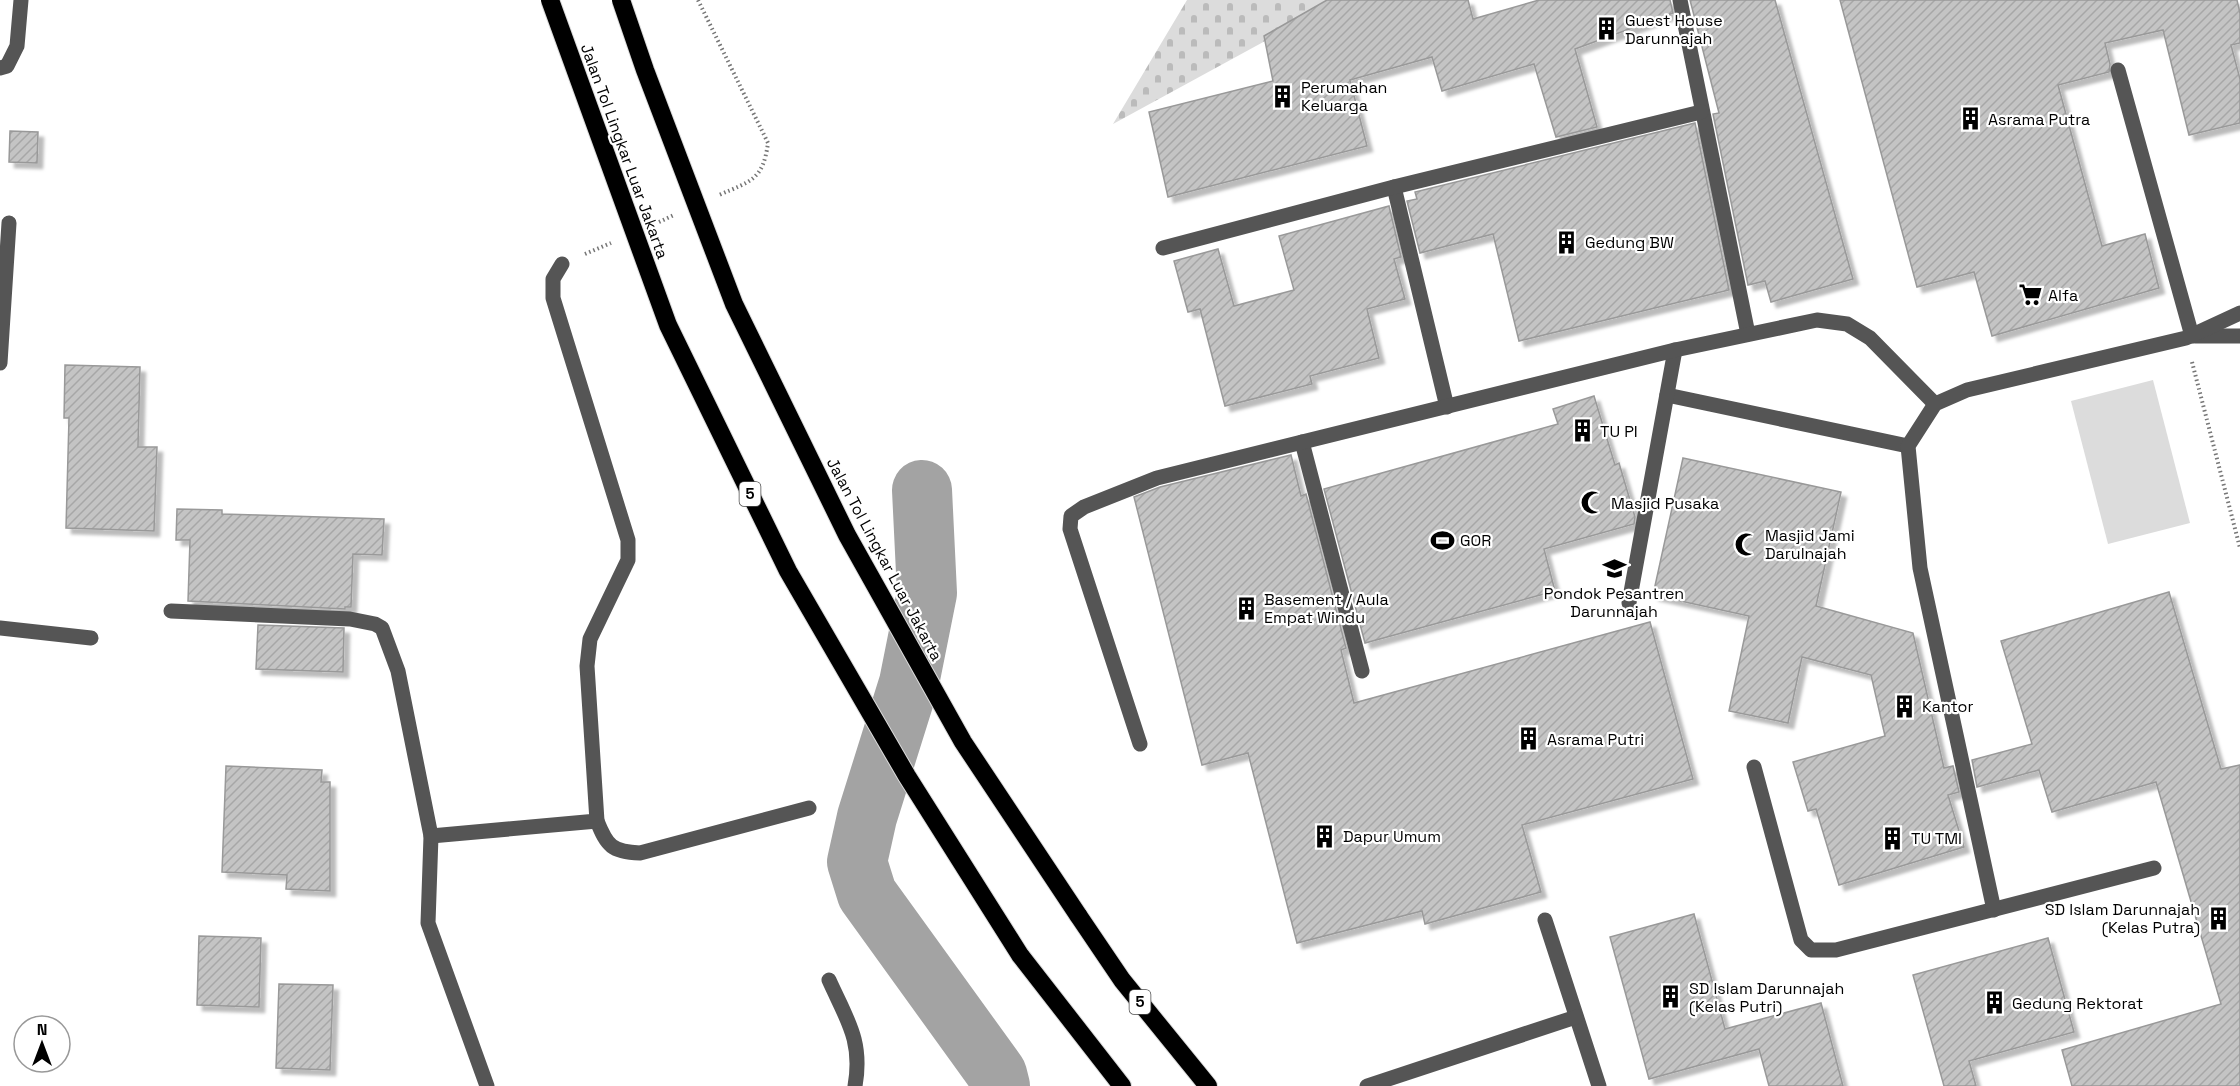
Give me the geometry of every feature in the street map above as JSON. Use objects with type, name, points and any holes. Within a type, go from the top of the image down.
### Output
[{"type":"highway","name":"Jalan Tol Lingkar Luar Jakarta","points":[[550,0],[668,325],[772,539],[907,776],[1020,955],[1122,1086]]},
{"type":"highway","name":"Jalan Tol Lingkar Luar Jakarta","points":[[621,0],[645,70],[734,304],[847,535],[963,742],[1122,980],[1208,1086]]},
{"type":"street","points":[[3,67],[17,46],[21,0]]},
{"type":"street","points":[[1680,0],[1748,334]]},
{"type":"street","points":[[2118,70],[2189,337]]},
{"type":"street","points":[[1163,249],[1394,188],[1701,112]]},
{"type":"street","points":[[1394,188],[1447,407]]},
{"type":"street","points":[[0,363],[9,223]]},
{"type":"street","points":[[562,264],[553,279],[553,298],[628,540],[628,560],[590,639],[587,666],[597,821],[609,845],[621,852],[640,852],[809,808]]},
{"type":"street","points":[[1994,910],[1920,568],[1908,446],[1935,404],[1966,390],[2189,337],[2240,313]]},
{"type":"street","points":[[1140,744],[1070,529],[1071,516],[1084,507],[1156,478],[1675,350],[1817,320],[1847,324],[1870,338],[1935,404]]},
{"type":"street","points":[[2189,337],[2240,336]]},
{"type":"street","points":[[1629,603],[1675,350]]},
{"type":"street","points":[[1667,395],[1908,446]]},
{"type":"street","points":[[1302,442],[1362,670]]},
{"type":"street","points":[[171,611],[350,619],[375,624],[382,628],[398,670],[431,836],[428,923],[487,1086]]},
{"type":"street","points":[[0,628],[91,638]]},
{"type":"street","points":[[1754,767],[1801,940],[1811,950],[1836,950],[2154,868]]},
{"type":"street","points":[[431,836],[597,821]]},
{"type":"street","points":[[1545,920],[1599,1086]]},
{"type":"street","points":[[829,980],[856,1038],[860,1062],[855,1086]]},
{"type":"street","points":[[1367,1086],[1576,1017]]},
{"type":"path","points":[[2189,337],[2240,548]]},
{"type":"green space","points":[[1187,0],[1361,0],[1318,12],[1113,124]]},
{"type":"green space","points":[[2153,380],[2190,523],[2108,544],[2071,401]]},
{"type":"building","points":[[1327,0],[1468,0],[1473,19],[1539,0],[1670,0],[1673,13],[1575,49],[1597,127],[1556,137],[1534,64],[1442,91],[1432,57],[1350,80],[1367,146],[1168,197],[1149,112],[1273,81],[1264,36]]},
{"type":"building","points":[[1690,0],[1775,0],[1853,279],[1771,302],[1765,281],[1748,285],[1713,114],[1719,113]]},
{"type":"building","name":"Asrama Putra","points":[[1840,0],[2237,0],[2240,13],[2240,43],[2231,45],[2240,79],[2240,123],[2189,135],[2163,30],[2105,43],[2110,64],[2109,72],[2058,85],[2102,246],[2145,234],[2159,288],[1992,336],[1974,272],[1917,287]]},
{"type":"building","name":"Gedung BW","points":[[1695,123],[1729,290],[1519,341],[1493,234],[1420,253],[1407,201],[1417,199],[1415,192]]},
{"type":"building","points":[[10,131],[38,132],[37,163],[9,162]]},
{"type":"building","points":[[1389,206],[1401,257],[1394,259],[1405,299],[1367,309],[1379,358],[1310,376],[1312,384],[1225,406],[1200,309],[1188,312],[1174,261],[1218,249],[1234,306],[1294,290],[1279,236]]},
{"type":"building","points":[[65,365],[140,367],[138,447],[157,447],[154,531],[66,528],[69,418],[64,418]]},
{"type":"building","name":"GOR","points":[[1594,396],[1615,465],[1619,463],[1635,517],[1634,524],[1544,549],[1555,591],[1365,643],[1324,489],[1558,424],[1553,409]]},
{"type":"building","points":[[1291,455],[1301,496],[1306,494],[1346,648],[1341,650],[1354,703],[1650,622],[1693,779],[1522,825],[1541,892],[1425,924],[1422,911],[1297,943],[1248,753],[1202,765],[1134,497],[1160,487]]},
{"type":"building","points":[[1683,458],[1841,492],[1816,606],[1913,633],[1944,768],[1953,766],[1959,792],[1948,795],[1964,847],[1839,885],[1816,809],[1808,811],[1793,762],[1885,736],[1871,675],[1802,657],[1788,723],[1729,711],[1749,616],[1653,595]]},
{"type":"building","points":[[177,509],[222,510],[222,514],[384,519],[382,555],[353,554],[351,607],[345,607],[345,609],[188,601],[190,540],[176,540]]},
{"type":"building","name":"SD Islam Darunnajah (Kelas Putra)","points":[[2169,592],[2221,769],[2240,765],[2240,1086],[2072,1086],[2062,1050],[2221,1004],[2156,782],[2052,812],[2039,770],[1977,787],[1972,760],[2032,744],[2001,641]]},
{"type":"building","points":[[258,625],[344,628],[343,672],[256,669]]},
{"type":"building","points":[[226,766],[322,770],[321,782],[330,782],[330,891],[286,889],[287,875],[222,872]]},
{"type":"building","name":"SD Islam Darunnajah (Kelas Putri)","points":[[1694,914],[1725,1029],[1821,1003],[1843,1086],[1769,1086],[1759,1049],[1649,1079],[1610,937]]},
{"type":"building","points":[[199,936],[261,938],[259,1007],[197,1005]]},
{"type":"building","name":"Gedung Rektorat","points":[[2048,938],[2074,1032],[1969,1061],[1976,1086],[1944,1086],[1913,975]]},
{"type":"building","points":[[279,984],[333,985],[330,1070],[276,1068]]},
{"type":"waterway","points":[[922,490],[927,593],[909,683],[867,817],[857,862],[867,894],[997,1074],[1000,1086]]},
{"type":"place","name":"Guest House Darunnajah","points":[[1607,29]]},
{"type":"place","name":"Perumahan Keluarga","points":[[1283,96]]},
{"type":"place","name":"Asrama Putra","points":[[1970,119]]},
{"type":"place","name":"Gedung BW","points":[[1567,242]]},
{"type":"place","name":"Alfa","points":[[2030,295]]},
{"type":"place","name":"TU PI","points":[[1582,431]]},
{"type":"place","name":"Masjid Pusaka","points":[[1593,503]]},
{"type":"place","name":"GOR","points":[[1442,540]]},
{"type":"place","name":"Masjid Jami Darulnajah","points":[[1747,544]]},
{"type":"place","name":"Pondok Pesantren Darunnajah","points":[[1614,568]]},
{"type":"place","name":"Basement / Aula Empat Windu","points":[[1246,608]]},
{"type":"place","name":"Kantor","points":[[1904,706]]},
{"type":"place","name":"Asrama Putri","points":[[1529,739]]},
{"type":"place","name":"Dapur Umum","points":[[1325,836]]},
{"type":"place","name":"TU TMI","points":[[1893,838]]},
{"type":"place","name":"SD Islam Darunnajah (Kelas Putra)","points":[[2218,918]]},
{"type":"place","name":"SD Islam Darunnajah (Kelas Putri)","points":[[1671,997]]},
{"type":"place","name":"Gedung Rektorat","points":[[1994,1003]]}]
